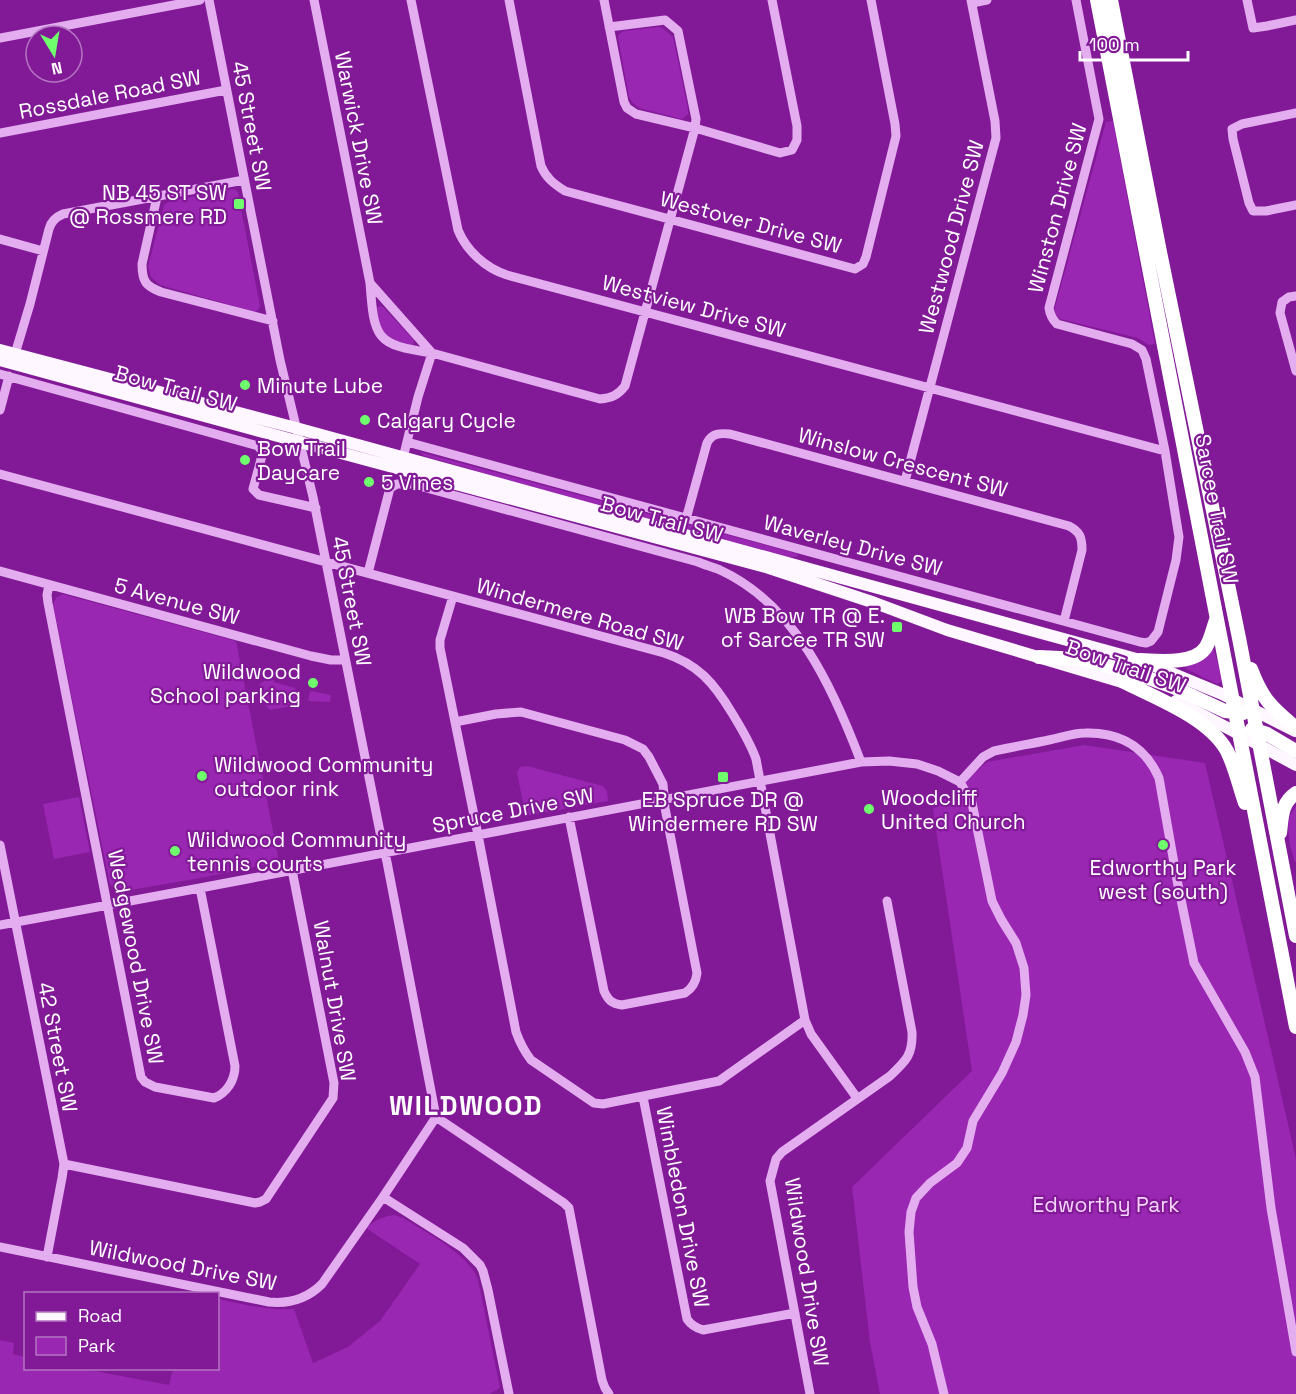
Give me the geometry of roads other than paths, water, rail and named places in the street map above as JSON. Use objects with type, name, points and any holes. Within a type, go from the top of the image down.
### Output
[{"type":"highway","name":"Sarcee Trail SW","points":[[1096,0],[1296,1027]]},
{"type":"highway","name":"Sarcee Trail SW","points":[[1111,0],[1239,638],[1296,936]]},
{"type":"highway","points":[[1140,660],[1171,661],[1194,657],[1205,649],[1217,618]]},
{"type":"highway","points":[[1239,638],[1262,694],[1276,712],[1296,730]]},
{"type":"highway","points":[[1039,657],[1080,659],[1132,672],[1173,687],[1225,711],[1234,707],[1241,713],[1253,710]]},
{"type":"highway","points":[[1124,682],[1190,716],[1217,738],[1233,765],[1260,844]]},
{"type":"highway","points":[[1239,734],[1243,729],[1257,730],[1296,751]]},
{"type":"highway","points":[[1278,844],[1284,807],[1288,799],[1296,794]]},
{"type":"main road","name":"Bow Trail SW","points":[[0,350],[296,428],[1140,660],[1222,694],[1234,707]]},
{"type":"main road","name":"Bow Trail SW","points":[[0,360],[770,568],[947,630],[1166,696],[1296,765]]},
{"type":"main road","points":[[875,603],[874,594],[883,589]]},
{"type":"main road","points":[[1253,710],[1296,730]]},
{"type":"street","points":[[0,38],[200,0]]},
{"type":"street","name":"45 Street SW","points":[[209,0],[273,321],[316,508],[436,1117]]},
{"type":"street","name":"Warwick Drive SW","points":[[314,0],[370,283],[376,326],[382,338],[391,344],[411,350],[432,353],[600,399],[610,398],[620,393],[625,386],[646,312]]},
{"type":"street","name":"Westview Drive SW","points":[[411,0],[456,223],[463,240],[483,262],[501,273],[1165,451]]},
{"type":"street","name":"Westover Drive SW","points":[[509,0],[542,166],[544,173],[556,185],[565,191],[855,269],[863,264],[866,257],[896,136],[871,0]]},
{"type":"street","points":[[604,0],[627,108],[636,114],[695,128],[780,153],[792,150],[797,140],[797,126],[772,0]]},
{"type":"street","points":[[972,1],[987,0]]},
{"type":"street","name":"Winston Drive SW","points":[[1076,0],[1099,119],[1049,308],[1052,320],[1057,324],[1132,344],[1142,350],[1146,359],[1165,451],[1179,537],[1176,560],[1158,632],[1151,641]]},
{"type":"street","points":[[1247,0],[1253,28],[1296,20]]},
{"type":"street","name":"Westwood Drive SW","points":[[905,481],[996,138],[972,1]]},
{"type":"street","points":[[609,27],[665,20],[678,31],[696,119],[646,312]]},
{"type":"street","name":"Rossdale Road SW","points":[[0,133],[226,90]]},
{"type":"street","points":[[1296,113],[1242,124],[1232,129],[1249,203],[1253,211],[1296,205]]},
{"type":"street","points":[[15,354],[50,225],[54,219],[60,215],[244,180]]},
{"type":"street","points":[[157,197],[142,264],[142,276],[149,287],[273,321]]},
{"type":"street","points":[[0,239],[43,251]]},
{"type":"street","points":[[370,283],[432,353],[403,458]]},
{"type":"street","points":[[1296,296],[1289,297],[1282,302],[1280,313],[1296,371]]},
{"type":"street","points":[[0,410],[5,375],[258,446],[263,452],[253,489],[259,495],[316,508]]},
{"type":"street","name":"Winslow Crescent SW","points":[[686,519],[707,443],[710,437],[720,433],[905,481],[1077,530],[1082,541],[1082,550],[1064,621]]},
{"type":"street","name":"Waverley Drive SW","points":[[407,442],[1140,642],[1151,641]]},
{"type":"street","name":"Windermere Road SW","points":[[0,474],[664,653],[687,662],[714,686],[745,735],[756,759],[805,1020],[810,1034],[857,1098]]},
{"type":"street","points":[[368,573],[390,488],[397,484],[412,484],[720,570],[757,593],[782,616],[799,637],[832,690],[861,762]]},
{"type":"street","name":"5 Avenue SW","points":[[0,571],[311,656],[345,660]]},
{"type":"street","name":"Wedgewood Drive SW","points":[[49,585],[48,603],[141,1077],[155,1087],[214,1098],[228,1088],[234,1076],[235,1066],[200,888]]},
{"type":"street","points":[[453,596],[440,640],[441,648],[516,1032],[523,1049],[531,1060],[594,1103],[603,1104],[719,1081],[805,1020]]},
{"type":"street","points":[[455,722],[521,712],[625,740],[644,749],[663,784],[664,800],[697,973],[693,987],[685,993],[622,1005],[610,1001],[604,991],[569,818]]},
{"type":"street","points":[[944,1394],[932,1344],[917,1307],[913,1287],[909,1232],[911,1212],[916,1198],[930,1183],[957,1163],[967,1148],[973,1121],[999,1078],[1016,1042],[1026,995],[1021,956],[992,901],[972,803],[960,782],[983,758],[994,751],[1084,733],[1109,735],[1122,739],[1149,758],[1159,778],[1194,963],[1245,1052],[1255,1077],[1271,1208],[1296,1352]]},
{"type":"street","name":"Spruce Drive SW","points":[[0,925],[861,762],[889,761],[917,765],[939,771],[960,782]]},
{"type":"street","name":"42 Street SW","points":[[0,845],[63,1164],[47,1257]]},
{"type":"street","name":"Walnut Drive SW","points":[[63,1164],[248,1202],[260,1202],[266,1198],[335,1092],[292,870]]},
{"type":"street","name":"Wildwood Drive SW","points":[[810,1394],[770,1181],[776,1159],[783,1152],[890,1076],[909,1056],[913,1044],[912,1032],[887,901]]},
{"type":"street","name":"Wimbledon Drive SW","points":[[643,1097],[689,1322],[703,1330],[795,1313]]},
{"type":"street","points":[[509,1394],[488,1290],[480,1265],[463,1248],[383,1197],[436,1117],[569,1208],[602,1380],[609,1394]]},
{"type":"street","name":"Wildwood Drive SW","points":[[0,1247],[282,1304],[300,1299],[322,1284],[383,1197]]},
{"type":"place","name":"NB 45 ST SW @ Rossmere RD","points":[[239,204]]},
{"type":"place","name":"Minute Lube","points":[[245,385]]},
{"type":"place","name":"Calgary Cycle","points":[[365,420]]},
{"type":"place","name":"Bow Trail Daycare","points":[[245,460]]},
{"type":"place","name":"5 Vines","points":[[369,482]]},
{"type":"place","name":"WB Bow TR @ E. of Sarcee TR SW","points":[[897,627]]},
{"type":"place","name":"Wildwood School parking","points":[[313,683]]},
{"type":"place","name":"Wildwood Community outdoor rink","points":[[202,776]]},
{"type":"place","name":"EB Spruce DR @ Windermere RD SW","points":[[723,777]]},
{"type":"place","name":"Woodcliff United Church","points":[[869,809]]},
{"type":"place","name":"Edworthy Park west (south)","points":[[1163,845]]},
{"type":"place","name":"Wildwood Community tennis courts","points":[[175,851]]},
{"type":"district","name":"WILDWOOD","points":[[466,1105]]},
{"type":"park label","name":"Edworthy Park","points":[[1106,1204]]}]
